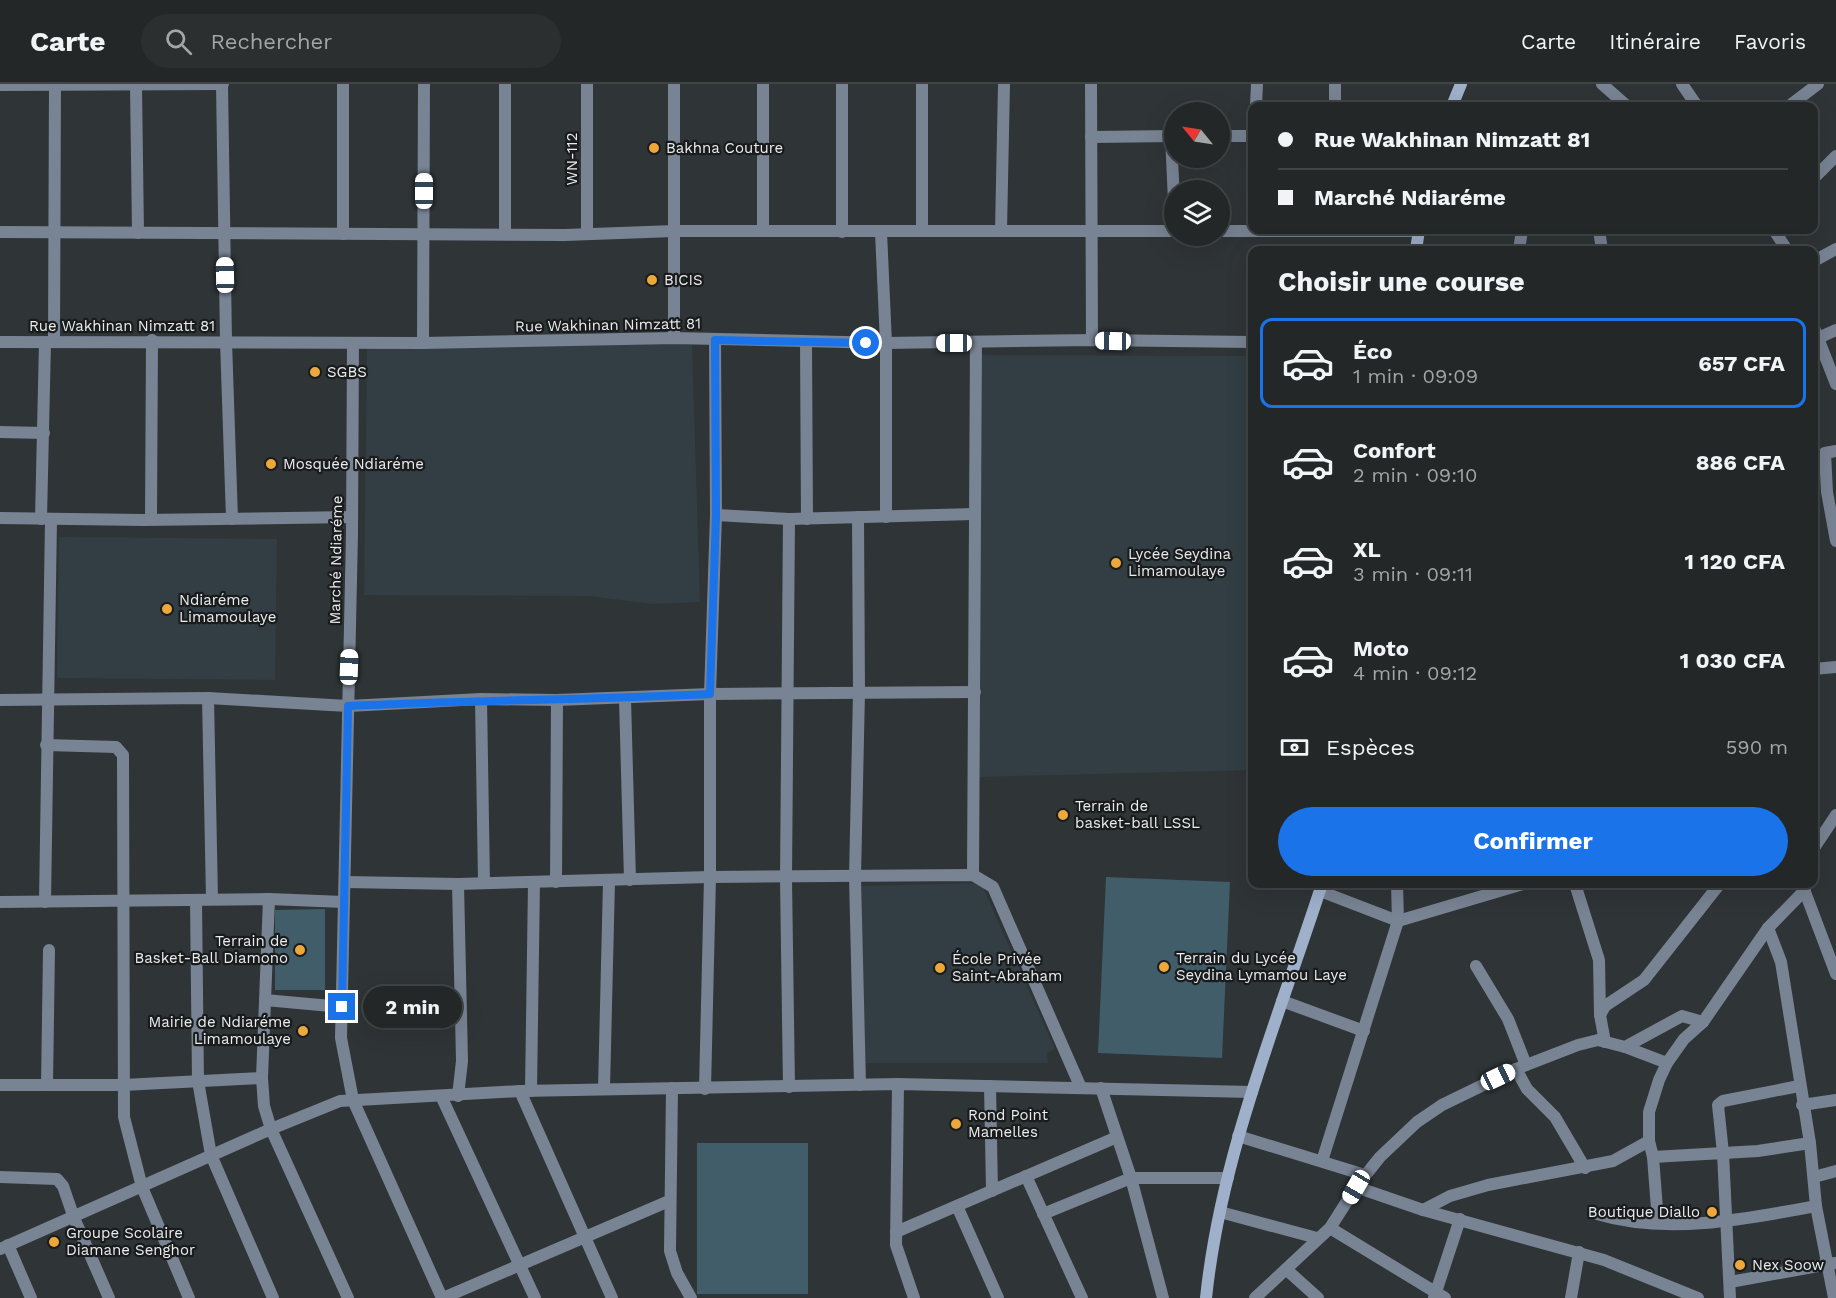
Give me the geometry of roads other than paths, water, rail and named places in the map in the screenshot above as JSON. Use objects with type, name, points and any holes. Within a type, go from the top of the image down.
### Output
[{"type":"main road","points":[[1454,102],[1461,84]]},
{"type":"main road","points":[[1206,1298],[1220,1212],[1238,1136],[1321,888]]},
{"type":"street","points":[[0,85],[222,84],[226,341],[232,519]]},
{"type":"street","points":[[343,84],[344,234]]},
{"type":"street","points":[[423,343],[424,84]]},
{"type":"street","points":[[505,84],[505,234]]},
{"type":"street","name":"WN-112","points":[[586,84],[587,234]]},
{"type":"street","points":[[674,84],[674,338]]},
{"type":"street","points":[[763,231],[764,84]]},
{"type":"street","points":[[842,84],[842,232]]},
{"type":"street","points":[[922,84],[922,231]]},
{"type":"street","points":[[1001,231],[1004,84]]},
{"type":"street","points":[[1091,84],[1092,340]]},
{"type":"street","points":[[1256,102],[1257,84]]},
{"type":"street","points":[[1335,84],[1335,102]]},
{"type":"street","points":[[1602,84],[1622,102]]},
{"type":"street","points":[[1682,84],[1693,102]]},
{"type":"street","points":[[1794,102],[1818,84]]},
{"type":"street","points":[[45,902],[46,519],[44,433],[54,233],[55,85]]},
{"type":"street","points":[[136,86],[138,233]]},
{"type":"street","points":[[1091,137],[1164,136]]},
{"type":"street","points":[[1230,136],[1248,136]]},
{"type":"street","points":[[1818,174],[1836,156]]},
{"type":"street","points":[[1230,231],[1248,230]]},
{"type":"street","points":[[0,232],[587,234],[674,231],[1164,231]]},
{"type":"street","points":[[881,232],[886,343],[886,517]]},
{"type":"street","points":[[1818,259],[1836,249]]},
{"type":"street","points":[[1818,334],[1836,330]]},
{"type":"street","name":"Rue Wakhinan Nimzatt 81","points":[[0,342],[152,340],[423,343],[674,338],[886,343],[1092,340],[1248,342]]},
{"type":"street","points":[[152,340],[152,519]]},
{"type":"street","points":[[705,1089],[711,877],[710,694],[716,515],[715,340]]},
{"type":"street","points":[[806,342],[807,519]]},
{"type":"street","name":"Marché Ndiaréme","points":[[353,343],[352,518],[341,1038],[353,1100],[442,1298]]},
{"type":"street","points":[[973,876],[976,343]]},
{"type":"street","points":[[1818,344],[1836,384]]},
{"type":"street","points":[[0,432],[44,433]]},
{"type":"street","points":[[1825,452],[1827,485],[1836,542]]},
{"type":"street","points":[[716,515],[807,519],[974,514]]},
{"type":"street","points":[[858,517],[859,692],[855,877],[860,1085]]},
{"type":"street","points":[[0,518],[352,518]]},
{"type":"street","points":[[789,519],[786,879],[789,1088]]},
{"type":"street","points":[[1818,669],[1836,667]]},
{"type":"street","points":[[0,700],[208,698],[348,706],[482,699],[556,700],[710,694],[975,692]]},
{"type":"street","points":[[208,698],[212,899]]},
{"type":"street","points":[[482,699],[484,882]]},
{"type":"street","points":[[625,699],[630,880]]},
{"type":"street","points":[[556,700],[556,882]]},
{"type":"street","points":[[46,745],[116,747],[122,752],[123,1085],[129,1139],[142,1187],[189,1298]]},
{"type":"street","points":[[1818,842],[1836,815]]},
{"type":"street","points":[[345,882],[458,884],[711,877],[786,879],[973,876],[993,887],[1081,1088]]},
{"type":"street","points":[[604,1089],[609,881]]},
{"type":"street","points":[[534,882],[526,1091],[583,1238],[612,1298]]},
{"type":"street","points":[[458,884],[462,1061],[458,1096]]},
{"type":"street","points":[[1323,888],[1398,921],[1509,888]]},
{"type":"street","points":[[1322,1161],[1398,921],[1397,888]]},
{"type":"street","points":[[1576,888],[1599,960],[1600,1015],[1605,1042]]},
{"type":"street","points":[[1600,1015],[1605,1006],[1644,980],[1716,888]]},
{"type":"street","points":[[1658,1222],[1653,1157],[1649,1142],[1649,1113],[1667,1063],[1684,1039],[1703,1022],[1768,928],[1802,888]]},
{"type":"street","points":[[1803,888],[1834,966]]},
{"type":"street","points":[[0,902],[212,899],[344,902]]},
{"type":"street","points":[[269,899],[262,1078],[264,1106],[270,1129],[348,1298]]},
{"type":"street","points":[[196,900],[198,1081],[211,1155],[273,1298]]},
{"type":"street","points":[[1768,928],[1781,962],[1802,1105],[1810,1143],[1816,1206],[1832,1263],[1834,1298]]},
{"type":"street","points":[[47,1085],[49,950]]},
{"type":"street","points":[[1476,966],[1508,1019],[1527,1089],[1555,1117],[1585,1168]]},
{"type":"street","points":[[265,1000],[342,1007]]},
{"type":"street","points":[[1282,1002],[1364,1031]]},
{"type":"street","points":[[1625,1047],[1682,1016],[1703,1022]]},
{"type":"street","points":[[1255,1298],[1330,1228],[1365,1175],[1416,1122],[1462,1094],[1521,1067],[1589,1041],[1625,1047],[1667,1063]]},
{"type":"street","points":[[0,1085],[123,1085],[262,1078]]},
{"type":"street","points":[[898,1084],[897,1253],[914,1298]]},
{"type":"street","points":[[31,1298],[4,1247],[332,1103],[353,1100],[442,1098],[526,1091],[789,1088],[898,1084],[1252,1092]]},
{"type":"street","points":[[990,1086],[992,1191]]},
{"type":"street","points":[[1730,1298],[1723,1153],[1718,1106],[1723,1101],[1799,1086]]},
{"type":"street","points":[[672,1088],[670,1251],[677,1273],[691,1298]]},
{"type":"street","points":[[1101,1088],[1131,1178],[1163,1298]]},
{"type":"street","points":[[442,1098],[535,1298]]},
{"type":"street","points":[[1802,1105],[1836,1100]]},
{"type":"street","points":[[1238,1136],[1365,1175]]},
{"type":"street","points":[[896,1232],[1117,1137]]},
{"type":"street","points":[[1423,1210],[1450,1196],[1488,1185],[1585,1168],[1625,1157],[1649,1142]]},
{"type":"street","points":[[1653,1157],[1758,1151],[1810,1143]]},
{"type":"street","points":[[1814,1177],[1836,1171]]},
{"type":"street","points":[[1026,1176],[1082,1298]]},
{"type":"street","points":[[0,1177],[57,1179],[63,1186],[74,1218],[109,1298]]},
{"type":"street","points":[[1043,1214],[1131,1178],[1228,1178]]},
{"type":"street","points":[[1356,1187],[1423,1210],[1579,1252],[1698,1298]]},
{"type":"street","points":[[442,1298],[669,1201]]},
{"type":"street","points":[[957,1206],[998,1298]]},
{"type":"street","points":[[1597,1214],[1627,1223],[1727,1223],[1816,1206]]},
{"type":"street","points":[[1220,1212],[1317,1238]]},
{"type":"street","points":[[1330,1228],[1439,1296],[1460,1219]]},
{"type":"street","points":[[1571,1298],[1579,1252]]},
{"type":"street","points":[[1730,1282],[1832,1263]]},
{"type":"street","points":[[1287,1270],[1318,1298]]},
{"type":"place","name":"Bakhna Couture","points":[[654,148]]},
{"type":"place","name":"BICIS","points":[[652,280]]},
{"type":"place","name":"SGBS","points":[[315,372]]},
{"type":"place","name":"Mosquée Ndiaréme","points":[[271,464]]},
{"type":"place","name":"Lycée Seydina Limamoulaye","points":[[1116,563]]},
{"type":"place","name":"Ndiaréme Limamoulaye","points":[[167,609]]},
{"type":"place","name":"Terrain de basket-ball LSSL","points":[[1063,815]]},
{"type":"place","name":"Terrain de Basket-Ball Diamono","points":[[300,950]]},
{"type":"place","name":"Terrain du Lycée Seydina Lymamou Laye","points":[[1164,967]]},
{"type":"place","name":"École Privée Saint-Abraham","points":[[940,968]]},
{"type":"place","name":"Mairie de Ndiaréme Limamoulaye","points":[[303,1031]]},
{"type":"place","name":"Rond Point Mamelles","points":[[956,1124]]},
{"type":"place","name":"Boutique Diallo","points":[[1712,1212]]},
{"type":"place","name":"Groupe Scolaire Diamane Senghor","points":[[54,1242]]},
{"type":"place","name":"Nex Soow","points":[[1740,1265]]}]
